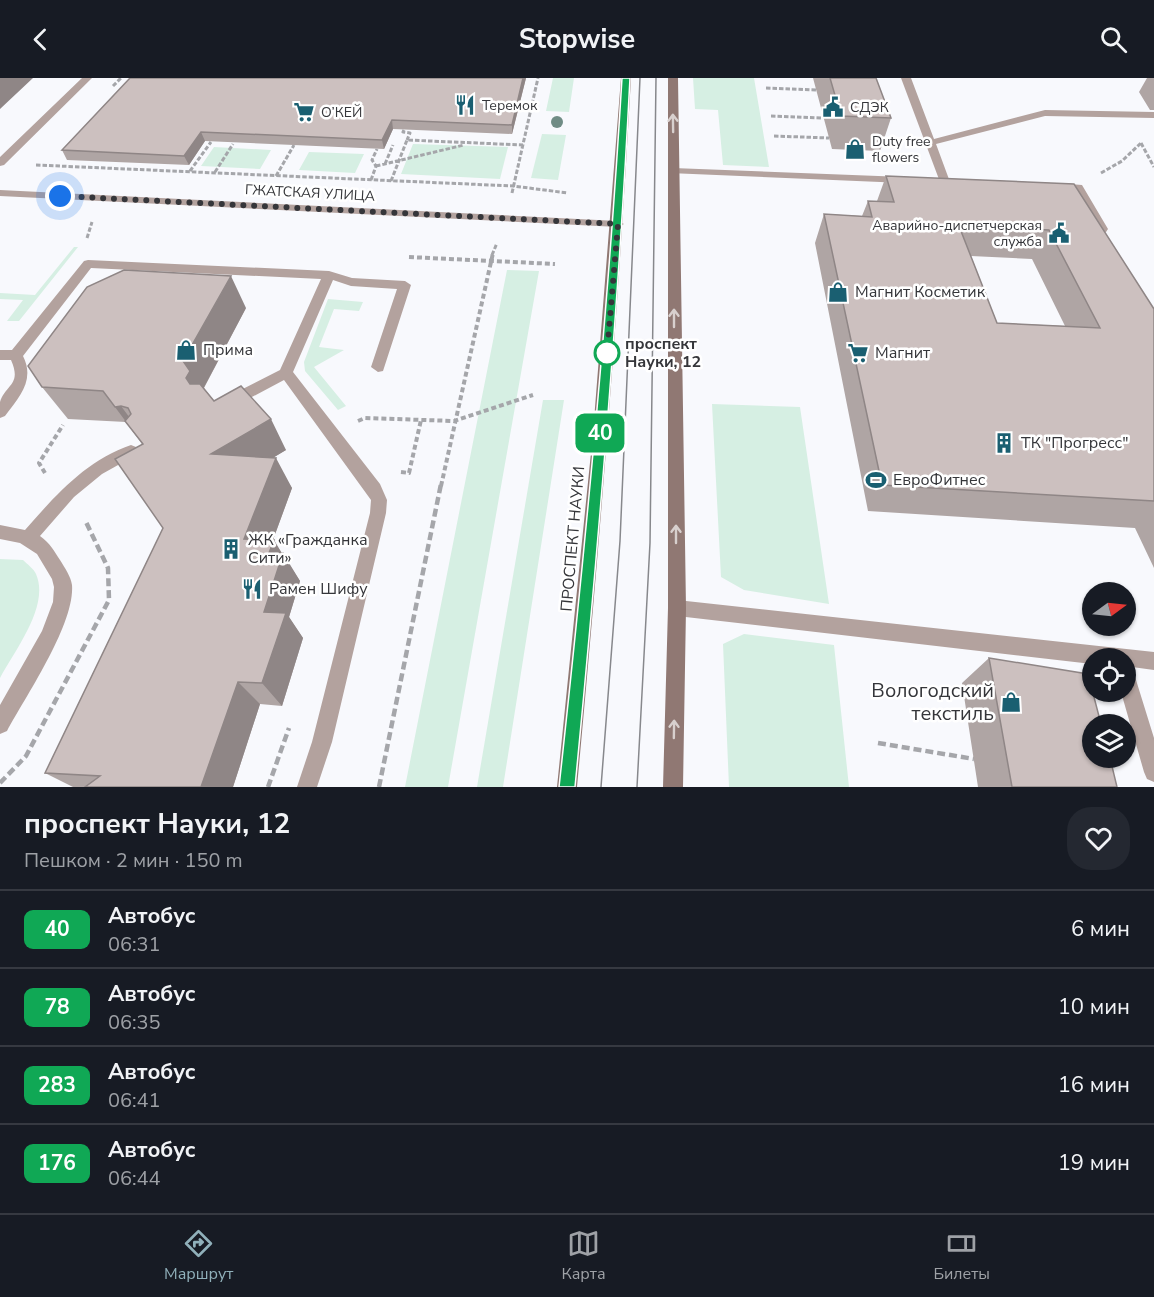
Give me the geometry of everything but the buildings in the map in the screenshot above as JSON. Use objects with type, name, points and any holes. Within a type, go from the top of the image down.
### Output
[{"type":"main road","name":"ПРОСПЕКТ НАУКИ","points":[[567,787],[586,599],[618,224],[626,78]]},
{"type":"main road","points":[[673,78],[677,608],[673,787]]},
{"type":"street","points":[[0,163],[87,78]]},
{"type":"street","points":[[906,78],[945,182]]},
{"type":"street","points":[[929,143],[1045,113],[1154,115]]},
{"type":"street","points":[[673,171],[913,181]]},
{"type":"street","points":[[1045,186],[1078,187],[1106,237]]},
{"type":"street","name":"ГЖАТСКАЯ УЛИЦА","points":[[0,193],[618,224]]},
{"type":"street","points":[[16,355],[88,264],[329,275],[351,282],[405,285],[378,367]]},
{"type":"street","points":[[214,409],[286,373],[329,275]]},
{"type":"street","points":[[0,355],[16,355]]},
{"type":"street","points":[[0,412],[17,390],[24,375],[23,366],[16,355]]},
{"type":"street","points":[[286,373],[374,489],[379,500],[378,513],[322,742],[307,787]]},
{"type":"street","points":[[30,537],[68,492],[96,470],[143,445]]},
{"type":"street","points":[[0,532],[30,537],[49,554],[63,586],[60,607],[48,637],[0,724]]},
{"type":"street","points":[[677,608],[1082,658]]},
{"type":"street","points":[[1136,662],[1154,661]]},
{"type":"street","points":[[1133,702],[1154,772]]},
{"type":"path","points":[[379,787],[454,421],[490,260],[508,218],[513,186],[538,78]]},
{"type":"path","points":[[766,88],[816,90]]},
{"type":"path","points":[[513,100],[512,103],[533,104]]},
{"type":"path","points":[[771,116],[823,117]]},
{"type":"path","points":[[390,181],[410,133],[403,132],[404,130]]},
{"type":"path","points":[[460,142],[463,132]]},
{"type":"path","points":[[774,136],[829,138]]},
{"type":"path","points":[[1078,187],[1122,161],[1147,137]]},
{"type":"path","points":[[407,140],[524,145]]},
{"type":"path","points":[[190,172],[211,142]]},
{"type":"path","points":[[376,166],[470,143]]},
{"type":"path","points":[[1141,143],[1154,167]]},
{"type":"path","points":[[214,173],[233,144]]},
{"type":"path","points":[[276,176],[294,145]]},
{"type":"path","points":[[385,164],[393,145]]},
{"type":"path","points":[[376,166],[372,160],[377,149]]},
{"type":"path","points":[[28,165],[513,186],[576,193]]},
{"type":"path","points":[[371,180],[376,166]]},
{"type":"path","points":[[490,260],[555,264]]},
{"type":"path","points":[[378,418],[454,421],[533,395]]},
{"type":"path","points":[[393,464],[401,472],[409,473],[421,420]]},
{"type":"path","points":[[357,422],[364,430]]},
{"type":"path","points":[[45,473],[39,463],[63,425]]},
{"type":"path","points":[[268,787],[292,721]]},
{"type":"path","points":[[878,743],[974,759]]},
{"type":"green space","points":[[553,78],[574,78],[569,112],[546,111]]},
{"type":"green space","points":[[693,78],[754,78],[769,167],[723,165],[718,110],[695,109]]},
{"type":"green space","points":[[542,134],[566,135],[558,180],[531,178]]},
{"type":"green space","points":[[413,144],[508,147],[500,179],[401,174]]},
{"type":"green space","points":[[214,147],[271,150],[260,169],[201,166]]},
{"type":"green space","points":[[309,152],[364,154],[355,173],[299,170]]},
{"type":"green space","points":[[74,247],[78,247],[19,321],[7,321],[23,300],[0,299],[0,293],[35,295]]},
{"type":"green space","points":[[507,270],[539,271],[448,787],[405,787]]},
{"type":"green space","points":[[328,299],[363,302],[359,311],[334,309],[319,347],[344,350],[314,367],[346,406],[338,410],[305,371],[304,362]]},
{"type":"green space","points":[[543,400],[564,400],[503,787],[477,787]]},
{"type":"green space","points":[[712,404],[800,407],[829,604],[744,590],[721,577]]},
{"type":"green space","points":[[0,559],[23,560],[35,572],[39,587],[35,614],[29,628],[0,678]]},
{"type":"green space","points":[[744,634],[834,645],[849,787],[729,787],[723,644]]},
{"type":"tram line","points":[[601,787],[620,541],[640,78]]},
{"type":"tram line","points":[[637,787],[650,543],[656,78]]},
{"type":"bus line","name":"40","points":[[567,787],[586,599],[618,224],[626,78]]},
{"type":"place","name":"Теремок","points":[[465,105]]},
{"type":"place","name":"СДЭК","points":[[833,107]]},
{"type":"place","name":"О’КЕЙ","points":[[304,112]]},
{"type":"place","name":"Duty free flowers","points":[[855,149]]},
{"type":"place","name":"Аварийно-диспетчерская служба","points":[[1059,233]]},
{"type":"place","name":"Магнит Косметик","points":[[838,292]]},
{"type":"place","name":"Прима","points":[[186,350]]},
{"type":"place","name":"проспект Науки, 12","points":[[607,353]]},
{"type":"place","name":"Магнит","points":[[858,353]]},
{"type":"place","name":"ТК \"Прогресс\"","points":[[1004,443]]},
{"type":"place","name":"ЕвроФитнес","points":[[876,480]]},
{"type":"place","name":"ЖК «Гражданка Сити»","points":[[231,549]]},
{"type":"place","name":"Рамен Шифу","points":[[252,589]]},
{"type":"place","name":"Вологодский текстиль","points":[[1011,702]]},
{"type":"route","points":[[60,196],[618,224],[607,353]]}]
